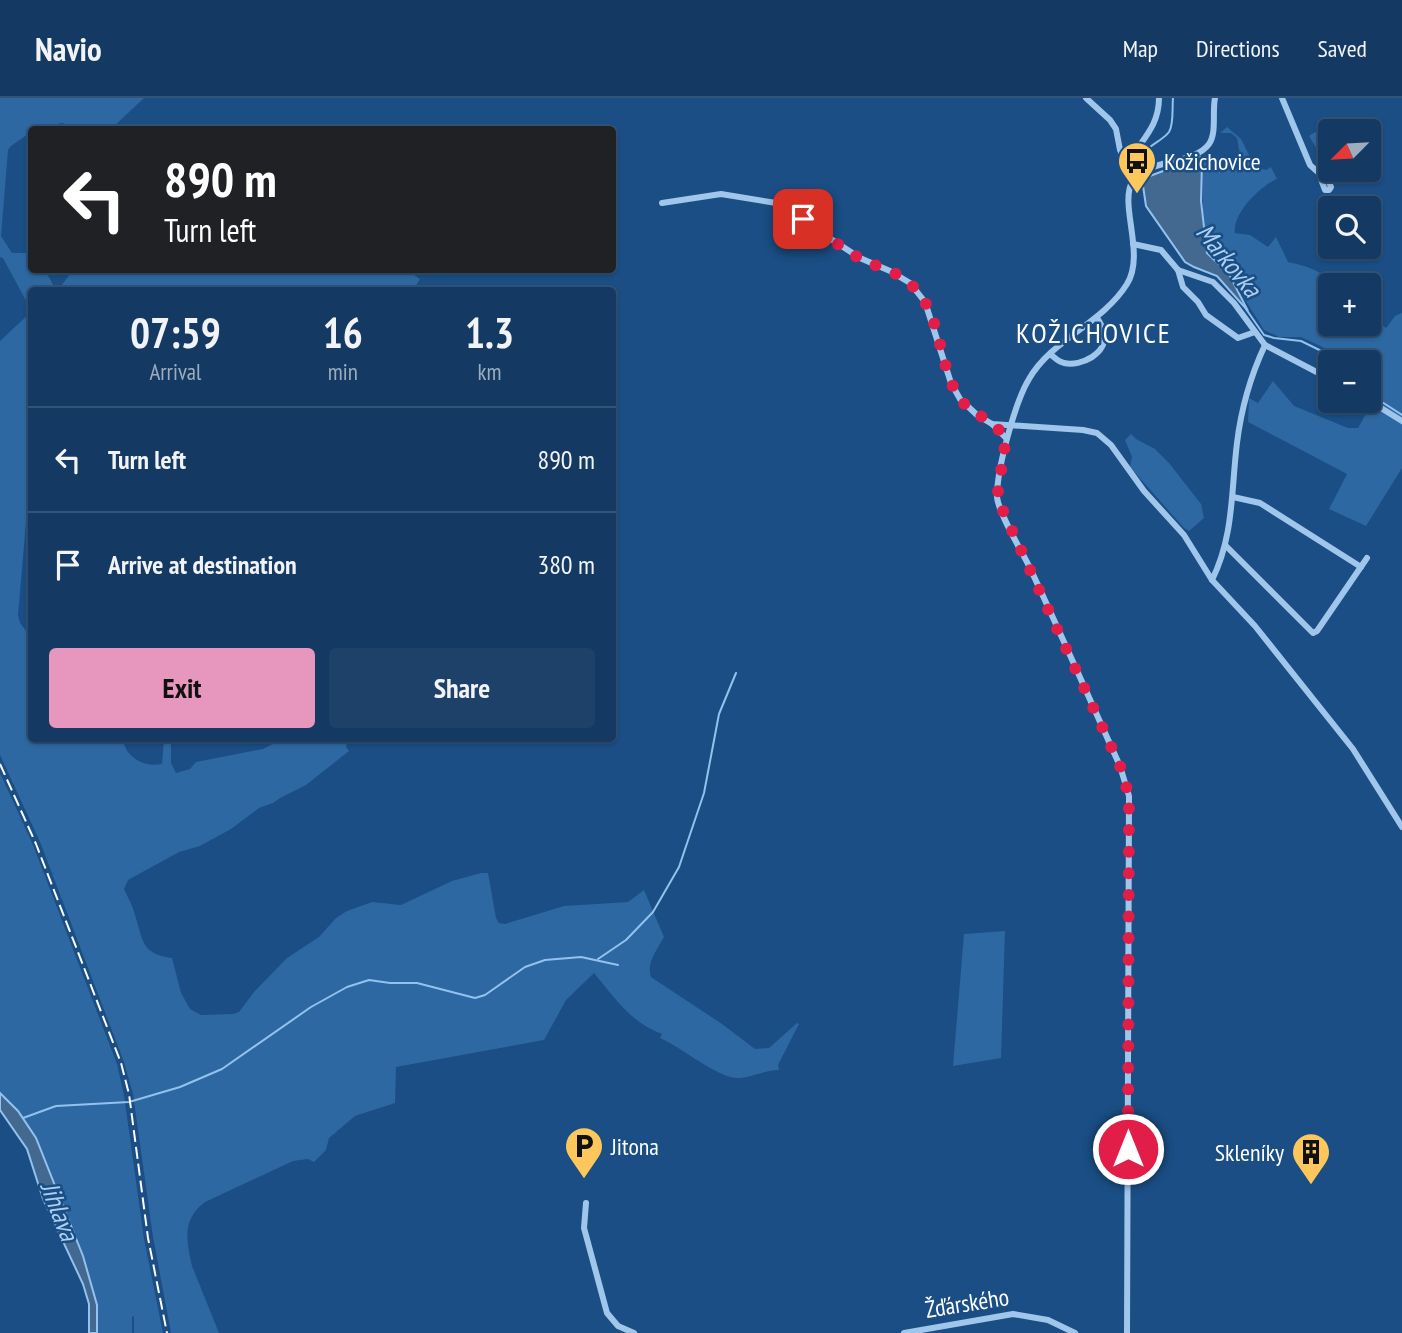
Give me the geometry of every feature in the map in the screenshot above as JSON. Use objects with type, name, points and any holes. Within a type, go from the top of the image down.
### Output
[{"type":"street","points":[[1086,98],[1110,120],[1116,130],[1120,150],[1134,179],[1130,195],[1135,264],[1129,281],[1117,298],[1097,318],[1050,354],[1028,381],[1006,438],[997,498],[1120,766],[1129,796],[1127,1333]]},
{"type":"street","points":[[1128,163],[1155,125],[1159,98]]},
{"type":"street","points":[[1134,179],[1146,171],[1202,151],[1213,135],[1212,110],[1215,98]]},
{"type":"street","points":[[1282,98],[1307,159],[1318,173]]},
{"type":"street","points":[[662,204],[721,194],[776,203],[860,258],[910,283],[925,302],[936,329],[946,368],[960,399],[1006,438]]},
{"type":"street","points":[[1133,244],[1161,250],[1178,270],[1184,287],[1211,320],[1224,326],[1238,338],[1255,332]]},
{"type":"street","points":[[1178,270],[1213,282],[1234,303],[1265,345],[1318,373]]},
{"type":"street","points":[[1050,354],[1063,363],[1072,363],[1100,351],[1105,335],[1097,318]]},
{"type":"street","points":[[1212,580],[1226,546],[1237,440],[1251,381],[1265,345]]},
{"type":"street","points":[[1381,408],[1402,421]]},
{"type":"street","points":[[992,424],[1083,430],[1097,433],[1111,445],[1144,491],[1184,535],[1212,580],[1263,636],[1345,738],[1402,827]]},
{"type":"street","points":[[1233,497],[1260,503],[1361,567]]},
{"type":"street","points":[[1226,546],[1313,633],[1367,558]]},
{"type":"street","points":[[586,1203],[584,1228],[607,1313],[618,1326],[634,1333]]},
{"type":"street","name":"Žďárského","points":[[904,1333],[1013,1314],[1048,1320],[1075,1333]]},
{"type":"shaded area","points":[[0,98],[144,98],[114,126],[70,126],[62,123],[28,126],[28,134],[8,150],[1,236],[12,253],[28,253],[28,273],[47,273],[54,287],[28,287],[28,304],[0,257]]},
{"type":"shaded area","points":[[1227,127],[1241,139],[1252,161],[1250,166],[1266,170],[1271,167],[1277,179],[1263,188],[1242,209],[1235,233],[1250,235],[1268,247],[1276,237],[1288,262],[1319,273],[1318,336],[1381,336],[1381,324],[1386,328],[1395,316],[1402,313],[1402,468],[1366,526],[1329,509],[1347,474],[1248,422],[1249,398],[1258,403],[1273,381],[1294,406],[1348,428],[1358,428],[1366,413],[1381,413],[1381,350],[1329,350],[1301,337],[1279,337],[1264,330],[1229,274],[1208,256],[1203,222],[1200,157],[1210,154],[1231,163],[1240,155],[1237,138],[1231,133],[1220,133]]},
{"type":"shaded area","points":[[1318,130],[1318,151],[1309,136]]},
{"type":"shaded area","points":[[71,273],[411,273],[420,279],[415,287],[60,287]]},
{"type":"shaded area","points":[[28,315],[28,510],[18,615],[20,623],[28,633],[28,742],[124,742],[127,751],[136,760],[155,765],[162,764],[164,742],[171,742],[171,763],[176,773],[190,769],[196,762],[263,749],[276,742],[347,742],[346,747],[349,751],[306,785],[259,808],[231,829],[200,846],[179,852],[128,880],[124,889],[142,939],[154,953],[172,958],[181,993],[190,1009],[201,1015],[239,1012],[287,958],[319,937],[336,918],[347,911],[372,902],[401,905],[452,881],[488,873],[496,918],[499,923],[505,924],[564,906],[628,902],[644,890],[664,937],[651,962],[651,977],[755,1049],[769,1048],[799,1024],[778,1065],[779,1070],[740,1078],[711,1069],[660,1038],[662,1034],[632,1016],[594,973],[566,1000],[544,1040],[396,1067],[395,1103],[355,1116],[329,1138],[326,1150],[314,1162],[308,1159],[293,1161],[205,1202],[189,1223],[188,1247],[192,1266],[219,1333],[171,1333],[153,1237],[133,1094],[124,1062],[40,842],[0,755],[0,341]]},
{"type":"shaded area","points":[[1131,434],[1155,449],[1169,463],[1201,504],[1204,518],[1189,531],[1130,467],[1132,457],[1125,440]]},
{"type":"shaded area","points":[[0,773],[33,845],[117,1064],[124,1095],[144,1239],[163,1333],[134,1333],[134,1316],[132,1333],[97,1333],[98,1322],[83,1256],[36,1138],[18,1111],[0,1093]]},
{"type":"shaded area","points":[[1005,931],[1001,1058],[953,1066],[964,934]]},
{"type":"water","points":[[1200,157],[1201,201],[1207,253],[1229,274],[1248,311],[1217,276],[1185,262],[1146,206],[1142,179]]},
{"type":"water","name":"Jihlava","points":[[0,1093],[18,1111],[36,1138],[83,1256],[97,1305],[97,1333],[89,1333],[89,1304],[83,1284],[43,1199],[27,1149],[0,1110]]},
{"type":"waterway","name":"Markovka","points":[[1145,166],[1144,154],[1171,129],[1173,98]]},
{"type":"waterway","name":"Markovka","points":[[1246,309],[1264,335],[1301,341],[1319,350]]},
{"type":"waterway","name":"Markovka","points":[[1381,401],[1402,415]]},
{"type":"waterway","points":[[598,959],[626,940],[653,912],[679,867],[704,793],[719,714],[736,673]]},
{"type":"waterway","points":[[23,1118],[56,1106],[129,1102],[180,1087],[222,1069],[311,1007],[347,987],[369,980],[417,983],[475,998],[485,995],[525,967],[545,960],[581,957],[618,965]]},
{"type":"railway","points":[[0,764],[36,844],[121,1063],[129,1094],[148,1238],[167,1333]]},
{"type":"place","name":"Kožichovice","points":[[1137,195]]},
{"type":"place","name":"Jitona","points":[[584,1180]]},
{"type":"place","name":"Skleníky","points":[[1311,1186]]},
{"type":"district","name":"KOŽICHOVICE","points":[[1094,332]]},
{"type":"route","points":[[803,219],[860,258],[910,283],[925,302],[936,329],[951,383],[960,399],[1006,438],[997,498],[1120,766],[1129,796],[1128,1149]]}]
